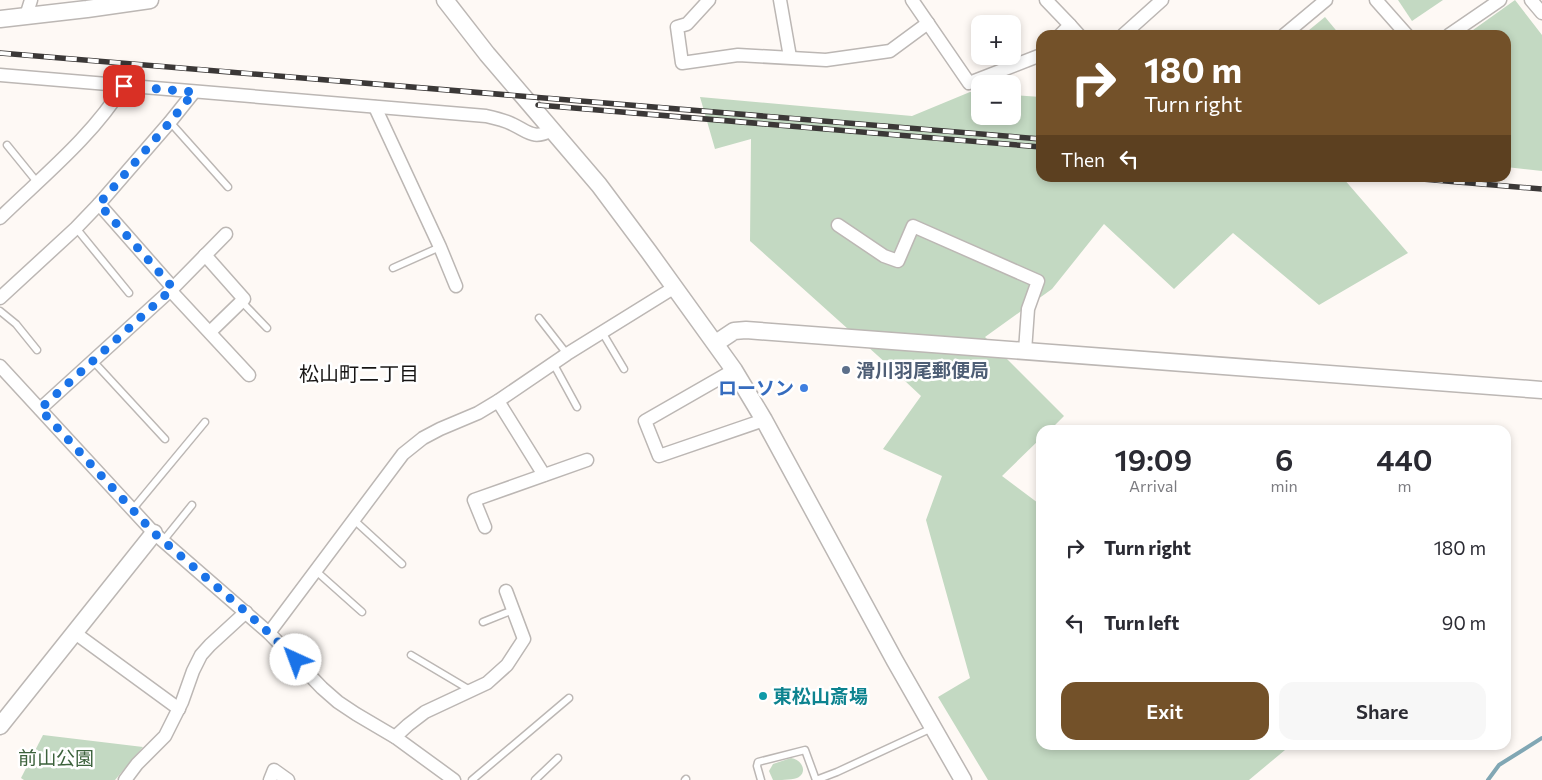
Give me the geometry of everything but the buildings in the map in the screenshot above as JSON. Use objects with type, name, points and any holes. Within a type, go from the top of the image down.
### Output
[{"type":"street","points":[[26,16],[31,0]]},
{"type":"street","points":[[0,19],[88,5],[150,0]]},
{"type":"street","points":[[445,0],[487,54],[598,185],[675,287],[734,370],[764,420],[932,728],[963,780]]},
{"type":"street","points":[[709,0],[686,24],[677,27],[682,63],[738,54],[826,60],[890,51],[928,24]]},
{"type":"street","points":[[780,0],[790,58]]},
{"type":"street","points":[[912,0],[969,83],[1036,56]]},
{"type":"street","points":[[1046,0],[1074,30]]},
{"type":"street","points":[[1129,30],[1162,0]]},
{"type":"street","points":[[1290,30],[1326,0]]},
{"type":"street","points":[[1376,0],[1403,30]]},
{"type":"street","points":[[1456,30],[1500,0]]},
{"type":"street","points":[[1531,0],[1542,13]]},
{"type":"street","points":[[1065,30],[1070,25]]},
{"type":"street","points":[[0,75],[486,116],[506,121],[533,135],[539,135],[552,130]]},
{"type":"street","points":[[0,218],[102,118],[124,86]]},
{"type":"street","points":[[0,298],[76,228],[99,204],[194,92]]},
{"type":"street","points":[[375,107],[440,247],[456,286]]},
{"type":"street","points":[[99,204],[249,375]]},
{"type":"street","points":[[838,225],[884,256],[898,261],[913,226],[1038,281],[1028,309],[1025,351]]},
{"type":"street","points":[[40,409],[172,289],[226,234]]},
{"type":"street","points":[[205,256],[244,299],[210,332]]},
{"type":"street","points":[[269,633],[404,454],[423,438],[478,413],[498,401],[552,363],[675,287]]},
{"type":"street","points":[[716,343],[734,331],[746,330],[1542,390]]},
{"type":"street","points":[[0,366],[158,537],[269,633],[322,688],[338,702],[395,737],[454,780]]},
{"type":"street","points":[[734,370],[645,421],[659,456],[764,420]]},
{"type":"street","points":[[498,401],[544,475]]},
{"type":"street","points":[[485,526],[474,500],[587,460]]},
{"type":"street","points":[[0,726],[75,633],[158,537]]},
{"type":"street","points":[[395,737],[425,712],[487,683],[507,665],[524,639],[506,591]]},
{"type":"street","points":[[125,780],[166,736],[201,655],[246,612]]},
{"type":"street","points":[[75,633],[178,709]]},
{"type":"street","points":[[270,780],[274,770],[288,780]]},
{"type":"lane","points":[[170,122],[228,187]]},
{"type":"lane","points":[[7,145],[37,182]]},
{"type":"lane","points":[[76,228],[129,293]]},
{"type":"lane","points":[[394,268],[440,247]]},
{"type":"lane","points":[[241,301],[267,328]]},
{"type":"lane","points":[[0,311],[16,324],[38,350]]},
{"type":"lane","points":[[539,318],[567,354]]},
{"type":"lane","points":[[602,332],[624,369]]},
{"type":"lane","points":[[93,361],[165,439]]},
{"type":"lane","points":[[552,363],[577,407]]},
{"type":"lane","points":[[132,510],[205,422]]},
{"type":"lane","points":[[158,537],[192,505]]},
{"type":"lane","points":[[354,520],[402,564]]},
{"type":"lane","points":[[316,572],[362,612]]},
{"type":"lane","points":[[483,622],[513,610]]},
{"type":"lane","points":[[411,655],[471,691]]},
{"type":"lane","points":[[472,780],[569,698]]},
{"type":"lane","points":[[760,780],[758,762],[805,750],[816,780],[932,728]]},
{"type":"lane","points":[[535,780],[558,758]]},
{"type":"green space","points":[[1398,0],[1443,0],[1412,21]]},
{"type":"green space","points":[[1515,0],[1542,35],[1542,171],[1511,168],[1511,30],[1473,30]]},
{"type":"green space","points":[[1325,17],[1336,30],[1309,30]]},
{"type":"green space","points":[[970,92],[971,125],[1021,125],[1021,96],[1036,97],[1036,182],[1346,182],[1408,253],[1319,305],[1233,233],[1174,289],[1104,224],[1052,289],[985,337],[1064,416],[1055,425],[1036,425],[1036,443],[1002,476],[1036,502],[1036,750],[1285,750],[1249,780],[988,780],[938,697],[970,678],[926,520],[942,476],[883,449],[921,396],[750,241],[751,139],[715,149],[700,97],[912,116]]},
{"type":"green space","name":"前山公園","points":[[43,735],[143,747],[115,780],[24,780],[21,778]]},
{"type":"green space","points":[[791,758],[798,761],[802,766],[803,772],[801,775],[797,778],[773,780],[769,771],[773,764]]},
{"type":"waterway","points":[[1488,780],[1499,765],[1542,738]]},
{"type":"railway","points":[[0,53],[1036,139]]},
{"type":"railway","points":[[538,105],[1036,147]]},
{"type":"railway","points":[[1458,182],[1542,189]]},
{"type":"place","name":"滑川羽尾郵便局","points":[[846,370]]},
{"type":"place","name":"ローソン","points":[[804,388]]},
{"type":"place","name":"東松山斎場","points":[[763,696]]},
{"type":"district","name":"松山町二丁目","points":[[359,374]]},
{"type":"route","points":[[124,86],[194,92],[99,204],[173,288],[40,409],[154,533],[246,612],[296,660]]}]
